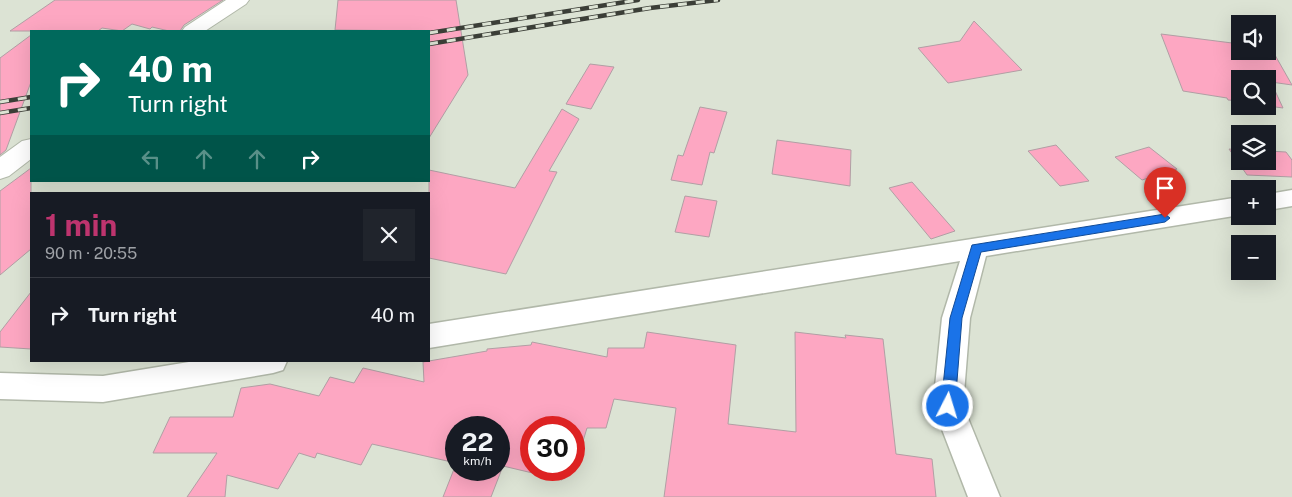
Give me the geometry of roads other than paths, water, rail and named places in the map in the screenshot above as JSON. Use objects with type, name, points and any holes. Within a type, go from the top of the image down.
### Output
[{"type":"main road","points":[[194,30],[239,0]]},
{"type":"main road","points":[[0,170],[30,148]]},
{"type":"street","points":[[1276,201],[1292,198]]},
{"type":"street","points":[[430,336],[1231,207]]},
{"type":"street","points":[[976,248],[956,318],[948,406],[984,497]]},
{"type":"street","points":[[0,386],[103,389],[267,362]]},
{"type":"railway","points":[[430,33],[638,0]]},
{"type":"railway","points":[[430,44],[650,8],[718,0]]},
{"type":"railway","points":[[0,102],[30,97]]},
{"type":"railway","points":[[0,113],[30,108]]}]
